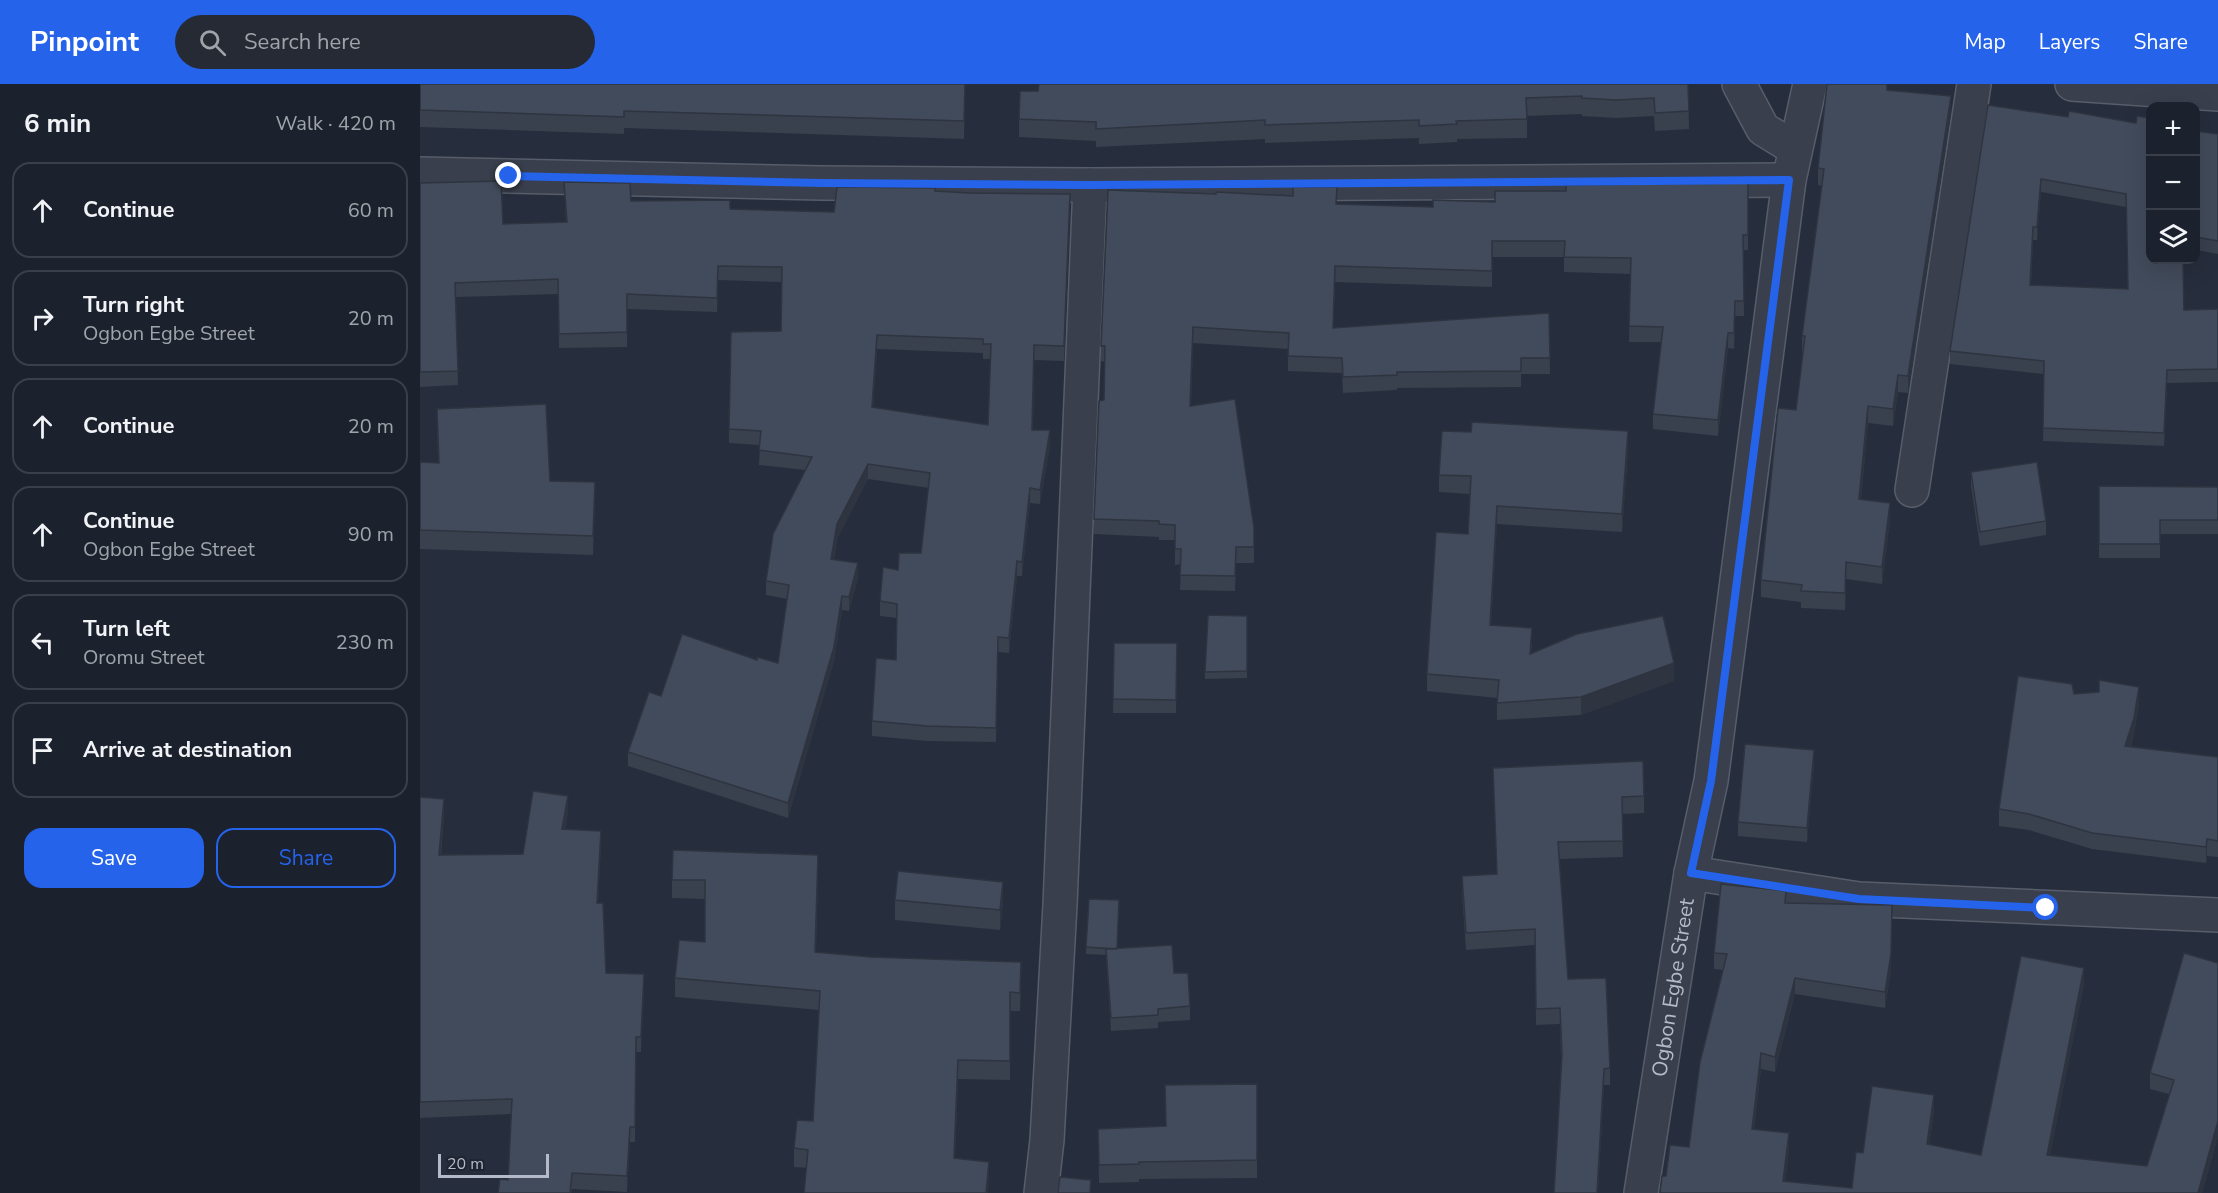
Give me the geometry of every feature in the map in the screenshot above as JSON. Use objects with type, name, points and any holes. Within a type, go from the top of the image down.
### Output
[{"type":"street","points":[[1739,84],[1763,129],[1791,164]]},
{"type":"street","points":[[1791,164],[1810,84]]},
{"type":"street","points":[[1912,490],[1974,84]]},
{"type":"street","points":[[2072,84],[2218,94]]},
{"type":"street","points":[[420,174],[822,183],[1090,185],[1791,164]]},
{"type":"street","name":"Ogbon Egbe Street","points":[[1641,1193],[1691,873],[1711,781],[1722,679],[1791,164]]},
{"type":"street","points":[[1041,1193],[1060,905],[1090,185]]},
{"type":"street","points":[[1691,873],[1859,899],[2218,915]]},
{"type":"building","points":[[420,84],[965,84],[964,121],[624,111],[624,117],[420,110]]},
{"type":"building","points":[[1039,84],[1688,84],[1689,111],[1655,113],[1654,98],[1616,100],[1582,98],[1582,96],[1526,98],[1527,119],[1456,121],[1457,124],[1419,126],[1419,120],[1265,125],[1265,120],[1096,129],[1096,122],[1019,119],[1020,91],[1038,91]]},
{"type":"building","points":[[1827,84],[1887,84],[1887,90],[1951,96],[1908,376],[1898,375],[1893,409],[1868,406],[1859,499],[1890,503],[1882,567],[1846,562],[1845,593],[1801,591],[1802,585],[1761,580],[1778,408],[1796,410],[1805,336],[1802,336],[1824,169],[1818,168]]},
{"type":"building","points":[[1988,105],[2068,117],[2069,111],[2136,123],[2137,116],[2146,117],[2146,264],[2183,264],[2184,310],[2218,309],[2218,369],[2167,370],[2164,433],[2043,428],[2044,361],[1950,351]],"holes":[[[2041,179],[2126,194],[2128,289],[2030,285],[2033,227],[2037,227]]]},
{"type":"building","points":[[2200,132],[2218,134],[2218,241],[2200,238]]},
{"type":"building","points":[[501,181],[503,224],[567,222],[564,182],[630,183],[631,201],[730,200],[730,209],[834,212],[837,187],[935,188],[935,191],[970,193],[1070,194],[1064,346],[1034,345],[1032,430],[1050,430],[1040,490],[1030,488],[1022,562],[1017,561],[1009,638],[998,637],[996,728],[927,726],[872,721],[876,658],[896,660],[897,604],[880,601],[883,567],[898,570],[899,553],[921,553],[930,473],[868,464],[837,524],[831,559],[858,563],[849,597],[842,596],[834,647],[788,803],[628,752],[649,692],[661,696],[682,634],[757,660],[757,657],[778,663],[789,585],[766,581],[773,534],[812,457],[759,450],[761,431],[729,429],[731,332],[781,331],[782,267],[718,266],[717,298],[627,294],[627,332],[559,334],[558,279],[455,283],[458,371],[420,372],[420,183]],"holes":[[[877,335],[983,339],[983,344],[991,344],[988,425],[872,407]]]},
{"type":"building","points":[[1748,183],[1748,235],[1743,235],[1744,301],[1735,301],[1734,333],[1728,333],[1718,420],[1653,414],[1663,327],[1629,326],[1631,258],[1564,257],[1565,241],[1492,241],[1492,271],[1335,266],[1333,328],[1549,313],[1550,358],[1521,358],[1521,371],[1397,372],[1397,375],[1343,377],[1342,358],[1288,356],[1289,333],[1193,327],[1190,406],[1235,399],[1254,528],[1254,547],[1236,547],[1235,576],[1180,575],[1181,549],[1175,549],[1175,525],[1159,524],[1159,521],[1094,519],[1099,401],[1104,400],[1105,346],[1101,346],[1108,190],[1293,196],[1293,187],[1337,187],[1336,204],[1433,207],[1433,200],[1495,202],[1495,191],[1566,191],[1566,185]]},
{"type":"building","points":[[546,404],[550,481],[595,482],[593,536],[420,530],[420,462],[439,463],[437,409]]},
{"type":"building","points":[[1472,422],[1628,431],[1622,514],[1497,506],[1490,625],[1532,628],[1530,654],[1577,634],[1663,616],[1674,663],[1581,697],[1497,703],[1499,680],[1427,674],[1436,532],[1468,534],[1471,476],[1439,475],[1442,431],[1471,432]]},
{"type":"building","points":[[2037,462],[2046,521],[1980,532],[1971,472]]},
{"type":"building","points":[[2099,486],[2218,487],[2218,520],[2160,520],[2160,544],[2099,544]]},
{"type":"building","points":[[1208,615],[1247,616],[1247,671],[1205,672]]},
{"type":"building","points":[[1114,643],[1177,643],[1176,700],[1113,699]]},
{"type":"building","points":[[2018,676],[2072,684],[2074,694],[2099,692],[2099,680],[2139,687],[2134,718],[2125,746],[2218,757],[2218,841],[2207,839],[2206,847],[2092,833],[2029,814],[1999,809]]},
{"type":"building","points":[[1745,744],[1814,750],[1807,828],[1738,822]]},
{"type":"building","points":[[1643,761],[1644,796],[1622,797],[1623,841],[1558,842],[1568,979],[1606,978],[1610,1068],[1604,1069],[1597,1193],[1554,1193],[1562,1054],[1560,1008],[1536,1009],[1535,929],[1466,933],[1462,876],[1497,874],[1493,768]]},
{"type":"building","points":[[533,791],[568,796],[562,829],[601,831],[597,903],[603,903],[606,973],[644,974],[641,1037],[636,1037],[635,1127],[630,1127],[627,1176],[572,1173],[570,1193],[498,1193],[500,1179],[508,1180],[512,1099],[420,1102],[420,797],[444,799],[439,855],[523,854]]},
{"type":"building","points":[[673,850],[818,855],[815,952],[871,957],[1021,962],[1020,993],[1010,992],[1010,1061],[958,1060],[954,1158],[989,1162],[986,1193],[804,1193],[808,1150],[794,1148],[797,1120],[813,1121],[820,991],[675,978],[679,940],[705,942],[705,880],[672,880]]},
{"type":"building","points":[[898,871],[1003,882],[1000,910],[895,900]]},
{"type":"building","points":[[1721,884],[1786,891],[1785,903],[1892,905],[1891,954],[1885,992],[1795,978],[1775,1057],[1761,1053],[1752,1129],[1789,1133],[1783,1181],[1852,1188],[1856,1152],[1863,1153],[1872,1086],[1934,1095],[1927,1144],[1981,1155],[2021,956],[2084,968],[2047,1155],[2147,1166],[2174,1080],[2150,1073],[2184,953],[2218,963],[2218,1121],[2198,1193],[1660,1193],[1662,1176],[1666,1176],[1670,1145],[1689,1147],[1700,1062],[1727,954],[1714,953]]},
{"type":"building","points":[[1089,899],[1119,900],[1117,949],[1086,947]]},
{"type":"building","points":[[1172,945],[1174,973],[1188,973],[1190,1006],[1158,1009],[1158,1015],[1111,1018],[1106,949]]},
{"type":"building","points":[[1257,1084],[1257,1160],[1099,1165],[1098,1129],[1166,1126],[1165,1085]]},
{"type":"building","points":[[1060,1177],[1091,1180],[1090,1193],[1058,1193]]},
{"type":"route","points":[[509,176],[822,183],[1090,185],[1789,180],[1722,679],[1711,781],[1691,873],[1859,899],[2046,908]]}]
